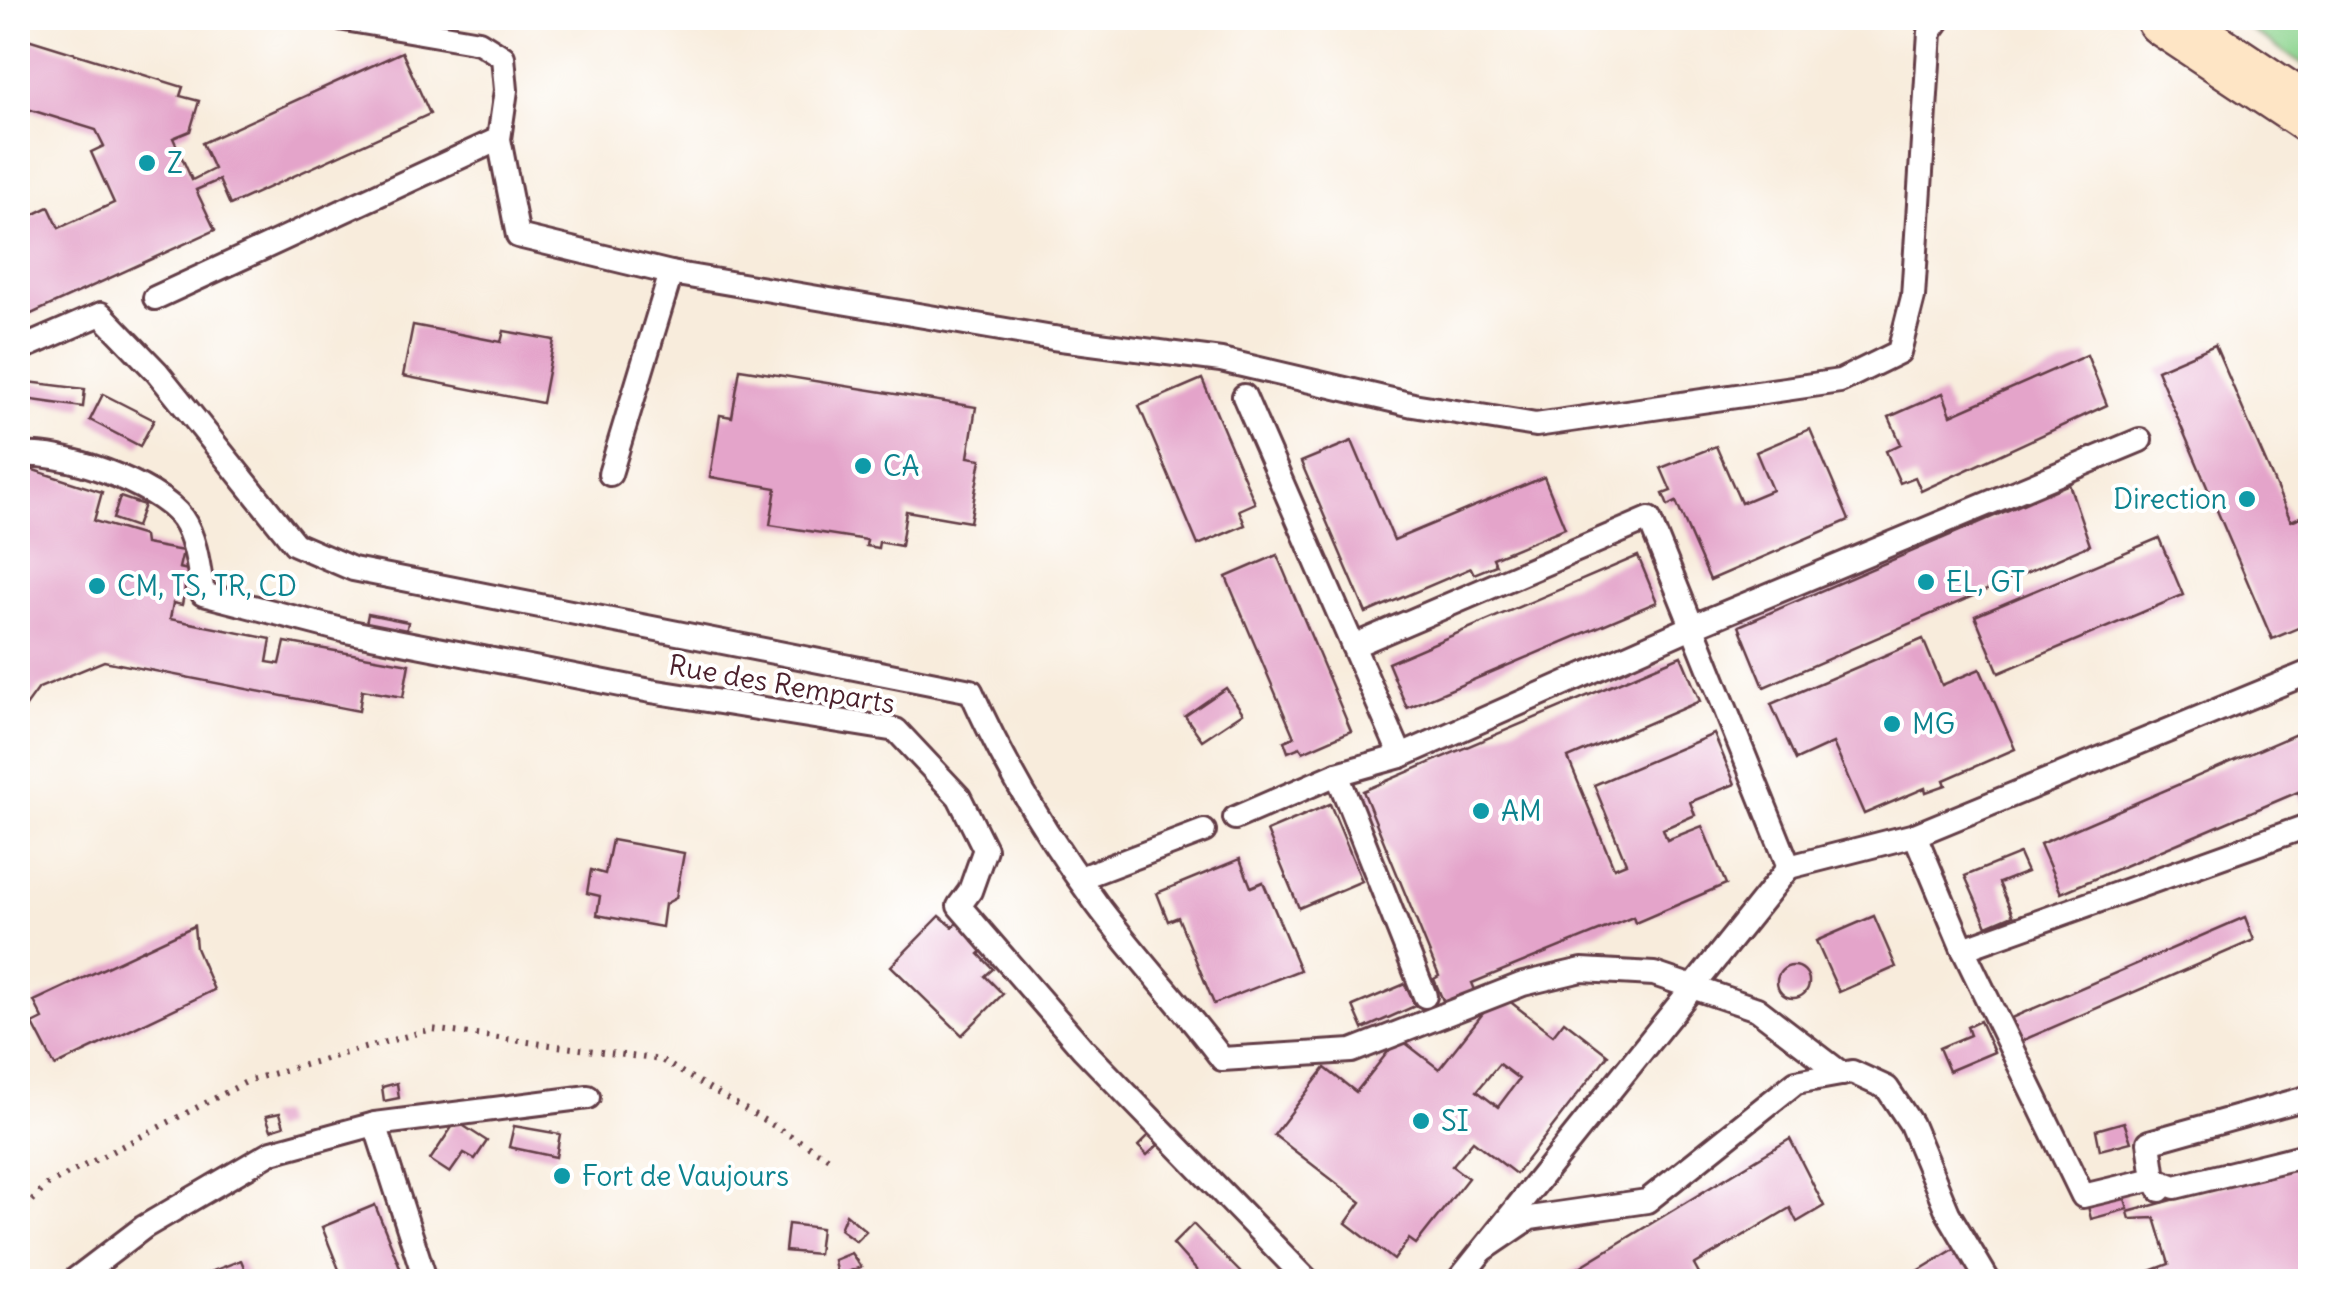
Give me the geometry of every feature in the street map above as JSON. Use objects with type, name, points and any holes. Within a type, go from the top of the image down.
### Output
[{"type":"street","points":[[2164,18],[2310,115]]},
{"type":"lane","points":[[339,18],[479,42],[503,57],[506,90],[499,139],[518,236],[671,273],[1053,338],[1221,360],[1413,406],[1536,426],[1840,381],[1899,352],[1913,297],[1930,32],[1940,18]]},
{"type":"lane","points":[[155,298],[499,139]]},
{"type":"lane","points":[[610,474],[671,273]]},
{"type":"lane","points":[[18,350],[101,314],[157,372],[295,544],[353,570],[971,691],[1043,823],[1080,878],[1222,1059],[1352,1052],[1523,984],[1582,970],[1654,974],[1757,1009],[1842,1074]]},
{"type":"lane","points":[[1244,396],[1400,756]]},
{"type":"lane","points":[[1234,818],[1337,774],[1400,756],[1694,626],[2140,440]]},
{"type":"lane","name":"Rue des Remparts","points":[[18,456],[30,453],[84,464],[146,488],[182,517],[196,553],[203,594],[346,631],[632,687],[896,730],[959,797],[985,849],[970,891],[959,906],[1083,1048],[1310,1282]]},
{"type":"lane","points":[[1354,646],[1649,520],[1789,867]]},
{"type":"lane","points":[[1458,1282],[1789,867],[1915,835],[2310,672]]},
{"type":"lane","points":[[1337,774],[1425,996]]},
{"type":"lane","points":[[1964,949],[2310,825]]},
{"type":"lane","points":[[1080,878],[1204,831]]},
{"type":"lane","points":[[1915,835],[1964,949],[2083,1196],[2175,1187],[2310,1154]]},
{"type":"lane","points":[[1483,1250],[1530,1218],[1647,1201],[1796,1082],[1852,1072],[1887,1088],[1910,1124],[1948,1213],[1989,1282]]},
{"type":"lane","points":[[72,1282],[144,1226],[272,1152],[375,1124],[588,1097]]},
{"type":"lane","points":[[2158,1187],[2150,1142],[2310,1097]]},
{"type":"lane","points":[[375,1124],[426,1282]]},
{"type":"green space","points":[[2233,18],[2310,18],[2310,69]]},
{"type":"building","points":[[18,36],[183,87],[180,96],[199,101],[190,131],[173,138],[192,180],[214,169],[202,143],[402,52],[430,114],[230,205],[219,180],[196,190],[215,230],[18,320],[18,247],[24,244],[18,222],[49,207],[59,228],[114,203],[91,152],[104,146],[96,130],[18,106]]},
{"type":"building","points":[[413,325],[501,342],[504,331],[554,340],[542,403],[403,376]]},
{"type":"building","name":"Direction","points":[[2215,345],[2291,521],[2310,513],[2310,623],[2272,639],[2157,370]]},
{"type":"building","points":[[2087,355],[2107,405],[1921,491],[1915,477],[1900,483],[1886,451],[1901,444],[1889,417],[1943,393],[1951,415]]},
{"type":"building","name":"CA","points":[[740,369],[976,407],[968,457],[981,459],[970,522],[906,511],[901,546],[879,542],[878,548],[866,546],[867,540],[770,525],[776,488],[710,477],[720,415],[732,417]]},
{"type":"building","points":[[1202,379],[1255,503],[1239,510],[1245,525],[1198,545],[1139,406]]},
{"type":"building","points":[[28,382],[85,389],[83,407],[25,399]]},
{"type":"building","points":[[103,394],[154,420],[140,446],[90,420]]},
{"type":"building","points":[[1810,429],[1849,520],[1710,580],[1676,502],[1668,506],[1663,494],[1671,491],[1661,468],[1716,446],[1741,503],[1772,490],[1756,452]]},
{"type":"building","points":[[1352,441],[1394,540],[1544,477],[1565,528],[1493,558],[1496,565],[1474,574],[1471,568],[1366,613],[1301,462]]},
{"type":"building","name":"CM, TS, TR, CD","points":[[18,468],[102,492],[94,521],[144,536],[145,544],[183,551],[179,568],[188,570],[182,605],[173,603],[170,619],[271,639],[267,662],[280,664],[285,642],[409,664],[403,697],[362,690],[359,711],[104,661],[39,688],[18,717]]},
{"type":"building","name":"EL, GT","points":[[2069,484],[2090,545],[1764,687],[1739,626]]},
{"type":"building","points":[[120,497],[144,505],[136,527],[113,519]]},
{"type":"building","points":[[2159,538],[2183,595],[1999,673],[1975,616]]},
{"type":"building","points":[[1277,555],[1351,731],[1303,752],[1300,747],[1288,752],[1284,741],[1294,737],[1226,577]]},
{"type":"building","points":[[1638,556],[1657,602],[1407,708],[1388,663]]},
{"type":"building","points":[[368,614],[408,622],[405,639],[365,629]]},
{"type":"building","name":"MG","points":[[1923,639],[1942,685],[1980,669],[2015,749],[1944,780],[1946,785],[1926,792],[1925,788],[1864,814],[1833,743],[1796,760],[1771,704]]},
{"type":"building","name":"AM","points":[[1681,656],[1700,701],[1568,758],[1614,868],[1626,863],[1594,785],[1714,734],[1735,784],[1690,802],[1695,815],[1663,829],[1667,840],[1702,826],[1726,884],[1635,923],[1633,917],[1472,983],[1475,990],[1444,1003],[1434,979],[1439,976],[1363,791]]},
{"type":"building","points":[[1226,688],[1243,713],[1202,740],[1185,716]]},
{"type":"building","points":[[2310,728],[2310,801],[2303,804],[2298,792],[2061,893],[2040,844]]},
{"type":"building","points":[[1330,804],[1362,881],[1299,908],[1267,831]]},
{"type":"building","points":[[612,840],[684,853],[676,898],[665,904],[662,927],[597,915],[600,896],[587,893],[591,870],[605,874]]},
{"type":"building","points":[[2019,854],[2027,872],[1999,883],[2013,915],[1987,926],[1965,876]]},
{"type":"building","points":[[1240,859],[1251,887],[1263,882],[1300,970],[1214,1004],[1178,917],[1168,921],[1157,893]]},
{"type":"building","points":[[940,916],[953,927],[959,921],[986,948],[979,954],[993,969],[985,976],[1003,994],[962,1035],[891,966]]},
{"type":"building","points":[[1874,916],[1896,967],[1839,992],[1816,941]]},
{"type":"building","points":[[2245,917],[2254,940],[2019,1042],[2009,1019]]},
{"type":"building","points":[[194,926],[196,948],[214,990],[55,1066],[33,1024],[43,1019],[34,1001]]},
{"type":"building","points":[[1793,966],[1804,971],[1809,982],[1804,993],[1793,998],[1782,993],[1777,982],[1782,971]]},
{"type":"building","points":[[1405,984],[1415,1006],[1363,1029],[1353,1006]]},
{"type":"building","name":"SI","points":[[1499,993],[1553,1035],[1564,1021],[1608,1055],[1516,1174],[1473,1141],[1452,1166],[1468,1178],[1416,1244],[1409,1239],[1394,1260],[1346,1223],[1361,1202],[1274,1135],[1325,1068],[1356,1092],[1399,1038],[1439,1069]],"holes":[[[1499,1064],[1519,1079],[1498,1107],[1477,1091]]]},
{"type":"building","points":[[1980,1021],[1994,1052],[1949,1071],[1939,1048],[1970,1035],[1967,1027]]},
{"type":"building","points":[[2310,1047],[2310,1084],[2309,1084],[2300,1050]]},
{"type":"building","points":[[397,1083],[399,1098],[384,1101],[382,1087]]},
{"type":"building","points":[[280,1113],[284,1126],[271,1130],[266,1116]]},
{"type":"building","points":[[456,1121],[487,1141],[475,1159],[464,1153],[450,1173],[430,1160]]},
{"type":"building","points":[[2124,1122],[2131,1142],[2100,1150],[2096,1130]]},
{"type":"building","points":[[514,1126],[560,1134],[556,1157],[509,1147]]},
{"type":"building","points":[[1149,1135],[1158,1145],[1147,1155],[1138,1146]]},
{"type":"building","points":[[1790,1139],[1824,1206],[1797,1222],[1790,1208],[1694,1265],[1699,1274],[1686,1282],[1555,1282]]},
{"type":"building","points":[[2310,1163],[2310,1274],[2285,1282],[2135,1282],[2134,1277],[2169,1264],[2155,1218],[2130,1219],[2128,1212]]},
{"type":"building","points":[[2123,1192],[2128,1209],[2091,1219],[2087,1202]]},
{"type":"building","points":[[375,1205],[406,1282],[344,1282],[322,1227]]},
{"type":"building","points":[[846,1214],[866,1231],[856,1241],[840,1229]]},
{"type":"building","points":[[788,1224],[821,1228],[818,1254],[785,1251]]},
{"type":"building","points":[[1193,1224],[1250,1282],[1207,1282],[1173,1244]]},
{"type":"building","points":[[1959,1246],[1981,1282],[1900,1282]]},
{"type":"building","points":[[851,1253],[861,1267],[837,1276],[834,1260]]},
{"type":"building","points":[[241,1260],[250,1282],[187,1282],[187,1281]]},
{"type":"place","name":"Z","points":[[147,163]]},
{"type":"place","name":"CA","points":[[863,466]]},
{"type":"place","name":"Direction","points":[[2247,499]]},
{"type":"place","name":"EL, GT","points":[[1926,582]]},
{"type":"place","name":"CM, TS, TR, CD","points":[[97,586]]},
{"type":"place","name":"MG","points":[[1892,724]]},
{"type":"place","name":"AM","points":[[1481,811]]},
{"type":"place","name":"SI","points":[[1421,1121]]},
{"type":"place","name":"Fort de Vaujours","points":[[562,1176]]}]
